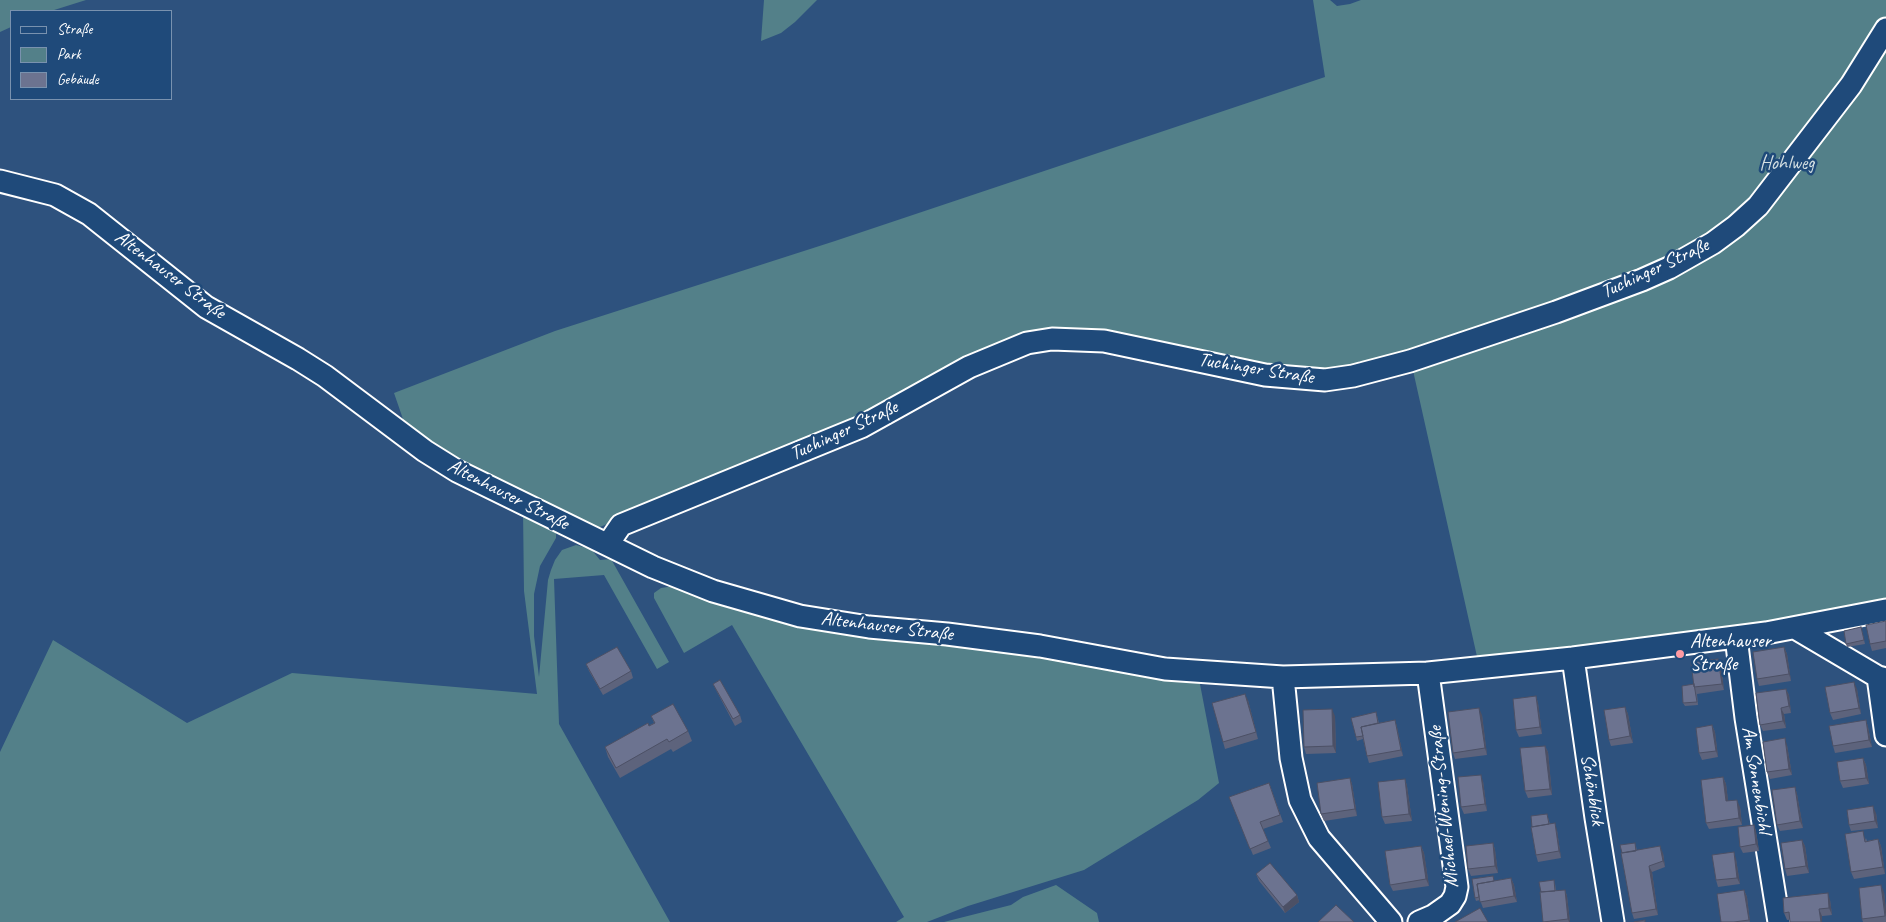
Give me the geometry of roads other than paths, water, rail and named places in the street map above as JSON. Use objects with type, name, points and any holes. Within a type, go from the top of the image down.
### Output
[{"type":"street","name":"Tuchinger Straße","points":[[608,544],[621,525],[861,427],[969,366],[1027,342],[1052,339],[1104,341],[1265,375],[1325,380],[1353,376],[1410,361],[1556,312],[1642,280],[1669,268],[1714,243],[1758,206],[1851,85],[1886,29]]},
{"type":"street","name":"Altenhauser Straße","points":[[0,181],[55,195],[70,202],[103,224],[206,308],[325,376],[442,463],[653,566],[713,591],[800,616],[869,627],[947,634],[1040,646],[1166,669],[1283,677],[1428,673],[1573,658],[1795,628],[1886,610]]},
{"type":"street","points":[[1795,628],[1882,678],[1886,735]]},
{"type":"street","name":"Am Sonnenbichl","points":[[1736,637],[1746,718],[1779,922]]},
{"type":"street","name":"Schönblick","points":[[1573,658],[1613,922]]},
{"type":"street","name":"Michael-Wening-Straße","points":[[1419,922],[1433,916],[1450,904],[1455,896],[1457,887],[1428,673]]},
{"type":"street","points":[[1283,677],[1291,758],[1300,800],[1319,838],[1391,922]]},
{"type":"place","name":"Altenhauser Straße","points":[[1680,654]]},
{"type":"park label","name":"Hohlweg","points":[[1787,164]]}]
